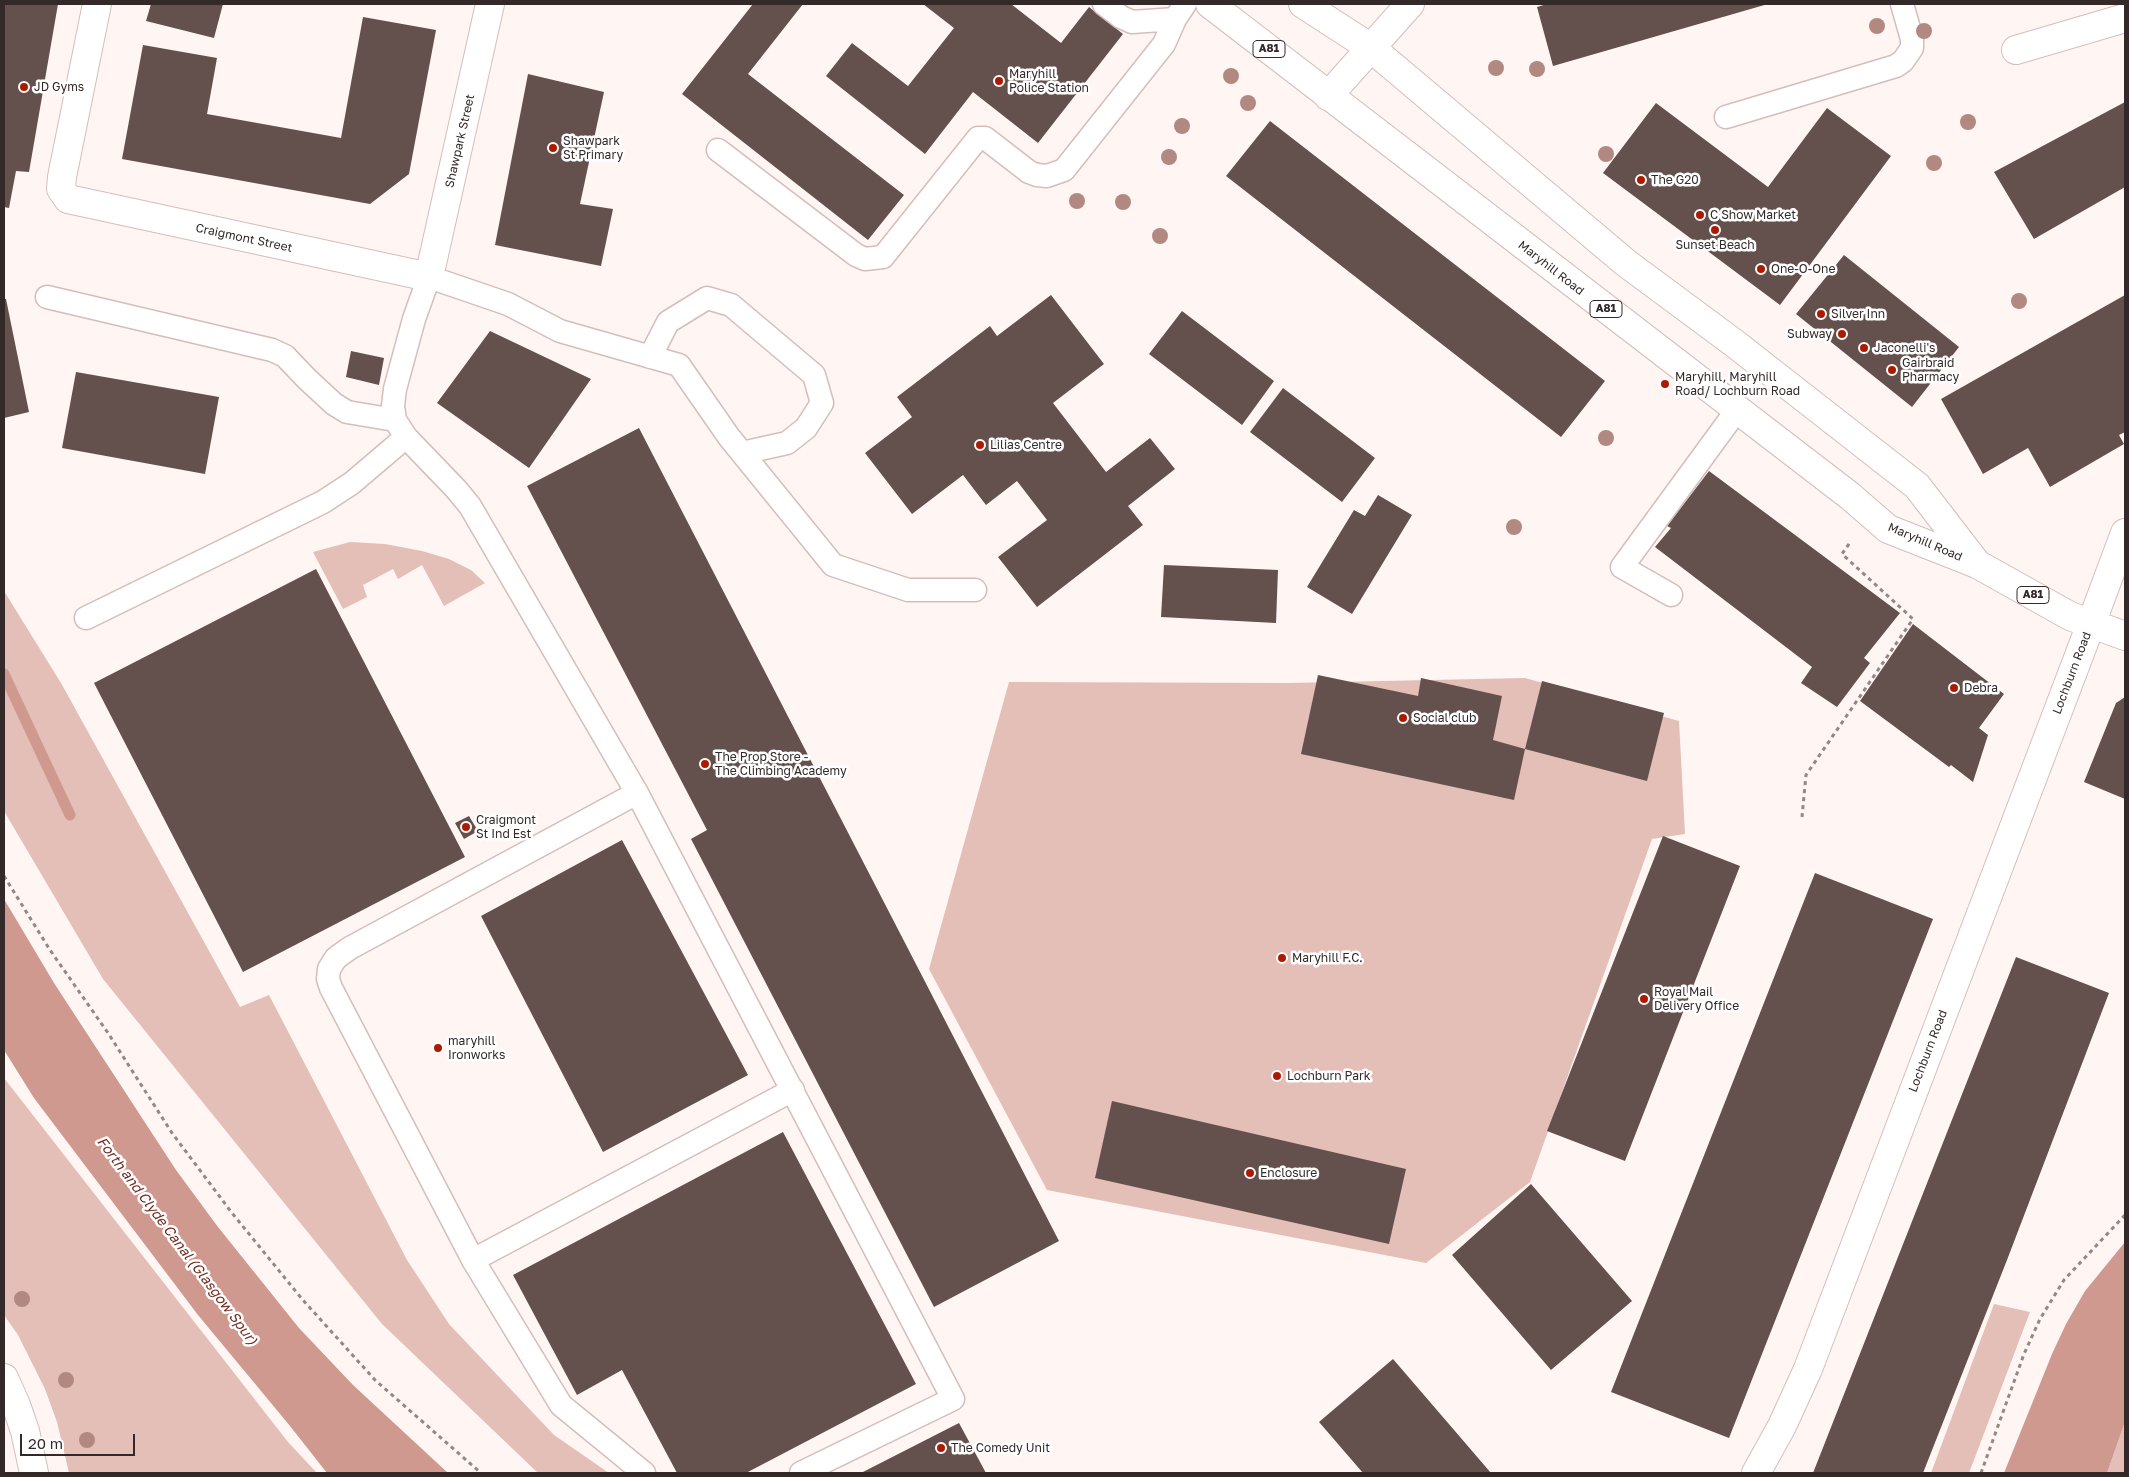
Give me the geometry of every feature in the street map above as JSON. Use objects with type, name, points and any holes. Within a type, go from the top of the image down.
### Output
[{"type":"street","name":"Craigmont Street","points":[[97,4],[62,177],[62,192],[68,199],[429,277]]},
{"type":"street","name":"Shawpark Street","points":[[429,277],[490,4]]},
{"type":"street","name":"Maryhill Road","points":[[1210,4],[1850,496],[1888,528],[1977,564],[2070,616],[2125,636]]},
{"type":"street","name":"Maryhill Road","points":[[1303,4],[1371,48],[1626,263],[1734,343],[1917,486],[1977,564]]},
{"type":"street","points":[[1328,96],[1410,4]]},
{"type":"street","points":[[2016,50],[2125,18]]},
{"type":"street","name":"Lochburn Road","points":[[1756,1473],[1786,1418],[1808,1369],[2125,533]]},
{"type":"street","points":[[4,1378],[16,1405],[34,1473]]},
{"type":"lane","points":[[1104,4],[1121,17],[1132,22],[1180,11]]},
{"type":"lane","points":[[1726,117],[1896,66],[1903,61],[1912,48],[1912,39],[1902,4]]},
{"type":"lane","points":[[718,150],[856,255],[865,259],[883,257],[890,251],[978,138],[985,138],[1029,172],[1047,176],[1064,170],[1164,44],[1180,11]]},
{"type":"lane","points":[[801,1473],[953,1399],[637,793],[470,506],[401,428],[393,406],[395,389],[414,319],[429,277],[508,304],[560,331],[679,365],[742,452],[833,565],[908,590],[975,590]]},
{"type":"lane","points":[[47,297],[272,350],[285,356],[306,379],[334,404],[348,412],[401,428]]},
{"type":"lane","points":[[650,357],[668,322],[707,298],[730,305],[814,375],[822,403],[806,428],[787,443],[742,452]]},
{"type":"lane","points":[[1671,596],[1622,567],[1737,410]]},
{"type":"lane","points":[[86,618],[323,502],[352,483],[401,428]]},
{"type":"lane","points":[[637,793],[350,948],[336,958],[329,969],[328,979],[473,1260],[561,1405],[644,1473]]},
{"type":"lane","points":[[473,1260],[793,1090]]},
{"type":"path","points":[[1802,817],[1806,775],[1913,620],[1842,554],[1853,538]]},
{"type":"path","points":[[4,876],[50,950],[108,1033],[172,1133],[232,1213],[302,1299],[375,1380],[482,1473]]},
{"type":"path","points":[[1981,1473],[2024,1354],[2040,1319],[2064,1280],[2125,1215]]},
{"type":"shaded area","points":[[350,542],[385,544],[422,551],[449,559],[471,570],[485,583],[444,606],[422,565],[398,579],[393,569],[363,585],[367,597],[343,609],[313,552]]},
{"type":"shaded area","points":[[4,591],[61,683],[240,1007],[269,995],[407,1260],[449,1324],[554,1435],[609,1473],[538,1473],[382,1324],[103,979],[4,811]]},
{"type":"shaded area","name":"Lochburn Park","points":[[1525,678],[1679,721],[1685,834],[1652,839],[1530,1182],[1426,1263],[1047,1190],[929,969],[1009,682],[1288,683]]},
{"type":"shaded area","points":[[4,1078],[288,1442],[317,1473],[69,1473],[57,1422],[45,1389],[18,1335],[4,1315]]},
{"type":"shaded area","points":[[1994,1304],[2030,1312],[1969,1473],[1931,1473]]},
{"type":"shaded area","points":[[2125,1422],[2125,1473],[2107,1473]]},
{"type":"water","name":"Forth and Clyde Canal (Glasgow Spur)","points":[[4,899],[54,983],[176,1170],[218,1227],[299,1328],[353,1385],[448,1473],[327,1473],[198,1315],[34,1098],[4,1050]]},
{"type":"water","points":[[2125,1242],[2125,1422],[2107,1473],[2004,1473],[2066,1324],[2085,1291]]},
{"type":"building","name":"JD Gyms","points":[[4,4],[58,4],[29,172],[16,171],[9,208],[4,207]]},
{"type":"building","points":[[151,4],[223,4],[214,38],[146,21]]},
{"type":"building","points":[[753,4],[803,4],[748,74],[904,195],[868,240],[682,94]]},
{"type":"building","name":"Maryhill Police Station","points":[[923,4],[1011,4],[1061,43],[1089,7],[1123,34],[1038,143],[973,92],[925,154],[826,76],[852,43],[908,86],[954,28]]},
{"type":"building","points":[[1547,4],[1768,4],[1553,66],[1537,7]]},
{"type":"building","points":[[363,17],[436,30],[409,174],[370,204],[122,159],[143,45],[217,58],[207,114],[341,138]]},
{"type":"building","name":"Shawpark St Primary","points":[[528,74],[604,92],[580,204],[613,209],[601,266],[495,245]]},
{"type":"building","points":[[2125,102],[2125,187],[2034,239],[1994,172]]},
{"type":"building","points":[[1656,103],[1768,187],[1827,108],[1891,156],[1780,305],[1603,173]]},
{"type":"building","points":[[1270,121],[1605,381],[1561,437],[1226,176]]},
{"type":"building","points":[[1844,255],[1959,347],[1912,407],[1796,314]]},
{"type":"building","name":"Lilias Centre","points":[[1051,295],[1104,364],[1053,403],[1106,472],[1150,438],[1175,469],[1128,506],[1143,525],[1037,607],[998,557],[1047,520],[1017,481],[986,505],[963,475],[912,514],[865,453],[912,417],[897,397],[990,326],[997,336]]},
{"type":"building","points":[[2125,295],[2125,432],[2119,435],[2124,444],[2050,487],[2028,448],[1983,474],[1941,399]]},
{"type":"building","points":[[4,299],[6,299],[29,412],[4,418]]},
{"type":"building","points":[[1182,311],[1274,381],[1242,425],[1149,354]]},
{"type":"building","points":[[490,331],[591,379],[529,468],[437,403]]},
{"type":"building","points":[[351,351],[384,358],[379,385],[346,377]]},
{"type":"building","points":[[76,372],[219,397],[205,474],[62,448]]},
{"type":"building","points":[[1283,388],[1375,458],[1342,502],[1250,432]]},
{"type":"building","points":[[639,428],[1059,1241],[934,1307],[691,839],[707,830],[527,486]]},
{"type":"building","points":[[1709,471],[1900,613],[1864,658],[1870,663],[1837,707],[1801,683],[1812,667],[1655,547],[1671,528],[1667,526]]},
{"type":"building","points":[[1378,495],[1412,515],[1352,614],[1307,587],[1354,510],[1365,516]]},
{"type":"building","points":[[1164,565],[1278,570],[1276,623],[1161,617]]},
{"type":"building","points":[[316,569],[465,857],[243,972],[94,683]]},
{"type":"building","points":[[1913,624],[2004,694],[1979,728],[1988,735],[1973,782],[1951,765],[1949,767],[1860,701]]},
{"type":"building","name":"Social club","points":[[1318,675],[1418,696],[1421,678],[1502,696],[1493,740],[1525,749],[1514,800],[1301,754]]},
{"type":"building","points":[[1542,681],[1664,713],[1647,781],[1525,749]]},
{"type":"building","points":[[2125,697],[2125,799],[2084,782],[2116,703]]},
{"type":"building","name":"Craigmont St Ind Est","points":[[469,816],[478,831],[464,839],[455,823]]},
{"type":"building","name":"Royal Mail Delivery Office","points":[[1663,836],[1740,866],[1625,1161],[1547,1131]]},
{"type":"building","points":[[622,840],[748,1075],[603,1152],[481,916]]},
{"type":"building","points":[[1815,873],[1933,919],[1729,1438],[1611,1392]]},
{"type":"building","points":[[2016,957],[2109,993],[2007,1260],[1923,1473],[1813,1473]]},
{"type":"building","name":"Enclosure","points":[[1112,1101],[1406,1169],[1389,1244],[1095,1178]]},
{"type":"building","points":[[783,1132],[916,1384],[746,1473],[677,1473],[622,1370],[577,1395],[513,1275]]},
{"type":"building","points":[[1531,1184],[1632,1301],[1551,1370],[1452,1255]]},
{"type":"building","points":[[1393,1359],[1491,1473],[1363,1473],[1319,1422]]},
{"type":"building","name":"The Comedy Unit","points":[[959,1423],[986,1473],[861,1473]]},
{"type":"waterway","points":[[4,674],[70,815]]},
{"type":"place","name":"Maryhill Police Station","points":[[999,81]]},
{"type":"place","name":"JD Gyms","points":[[24,87]]},
{"type":"place","name":"Shawpark St Primary","points":[[553,148]]},
{"type":"place","name":"The G20","points":[[1641,180]]},
{"type":"place","name":"C Show Market","points":[[1700,215]]},
{"type":"place","name":"Sunset Beach","points":[[1715,230]]},
{"type":"place","name":"One-O-One","points":[[1761,269]]},
{"type":"place","name":"Silver Inn","points":[[1821,314]]},
{"type":"place","name":"Subway","points":[[1842,334]]},
{"type":"place","name":"Jaconelli's","points":[[1864,348]]},
{"type":"place","name":"Gairbraid Pharmacy","points":[[1892,370]]},
{"type":"place","name":"Maryhill, Maryhill Road/ Lochburn Road","points":[[1665,384]]},
{"type":"place","name":"Lilias Centre","points":[[980,445]]},
{"type":"place","name":"Debra","points":[[1954,688]]},
{"type":"place","name":"Social club","points":[[1403,718]]},
{"type":"place","name":"The Prop Store - The Climbing Academy","points":[[705,764]]},
{"type":"place","name":"Craigmont St Ind Est","points":[[466,827]]},
{"type":"place","name":"Maryhill F.C.","points":[[1282,958]]},
{"type":"place","name":"Royal Mail Delivery Office","points":[[1644,999]]},
{"type":"place","name":"maryhill Ironworks","points":[[438,1048]]},
{"type":"place","name":"Lochburn Park","points":[[1277,1076]]},
{"type":"place","name":"Enclosure","points":[[1250,1173]]},
{"type":"place","name":"The Comedy Unit","points":[[941,1448]]}]
